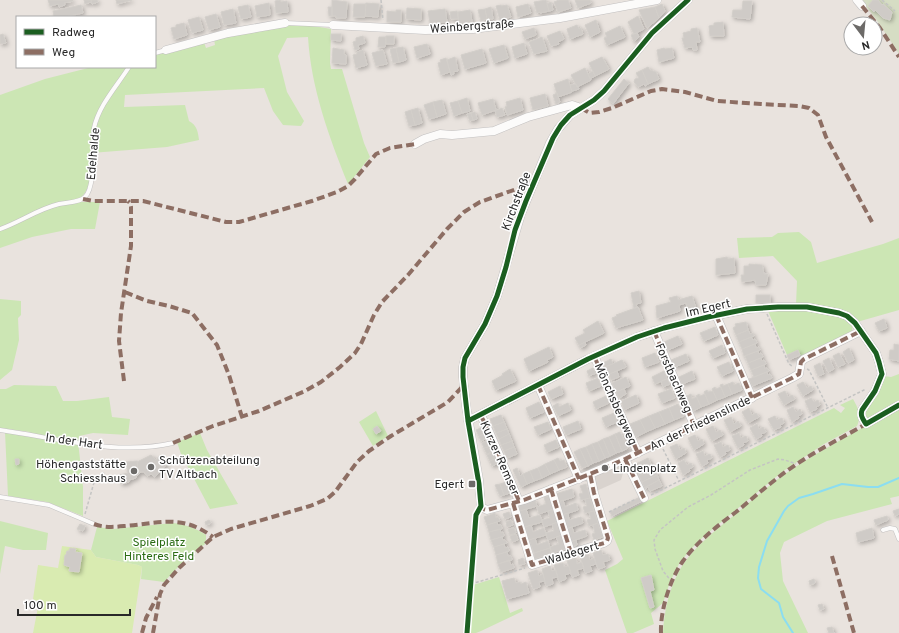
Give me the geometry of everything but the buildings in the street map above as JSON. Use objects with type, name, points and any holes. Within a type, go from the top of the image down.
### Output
[{"type":"street","name":"Weinbergstraße","points":[[333,25],[425,30],[473,29],[560,18],[657,0]]},
{"type":"street","name":"Kirchstraße","points":[[481,506],[479,480],[468,421],[463,377],[464,360],[484,324],[494,302],[506,267],[516,226],[553,138],[567,118],[604,91],[652,33],[688,0]]},
{"type":"street","points":[[166,50],[228,33],[285,23]]},
{"type":"street","points":[[415,144],[424,139],[440,134],[455,135],[491,132],[525,118],[564,107],[575,105],[581,108]]},
{"type":"street","name":"Im Egert","points":[[468,421],[481,416],[594,356],[629,340],[698,319],[747,309],[765,308],[807,307],[839,313],[851,320],[861,331],[879,359],[882,374],[878,386],[861,412],[862,417],[866,424],[899,405]]},
{"type":"street","points":[[716,315],[752,398]]},
{"type":"street","name":"An der Friedenslinde","points":[[481,506],[483,509],[487,510],[516,502],[625,459],[797,376],[804,359],[861,331]]},
{"type":"street","name":"Forstbachweg","points":[[654,332],[694,425]]},
{"type":"street","name":"Mönchsbergweg","points":[[594,356],[638,453]]},
{"type":"street","points":[[538,385],[579,478]]},
{"type":"street","name":"Kurzer Remser","points":[[481,416],[487,427],[516,502]]},
{"type":"street","points":[[625,459],[643,497]]},
{"type":"street","name":"Waldegert","points":[[516,502],[532,565],[607,541],[607,536],[590,474]]},
{"type":"street","points":[[550,489],[571,553]]},
{"type":"lane","name":"Weinbergstraße","points":[[285,23],[333,25]]},
{"type":"lane","points":[[156,53],[166,50]]},
{"type":"lane","name":"Edelhalde","points":[[0,229],[46,208],[83,199],[87,195],[90,186],[94,132],[98,116],[128,68]]},
{"type":"lane","name":"In der Hart","points":[[0,430],[94,446],[144,448],[173,443]]},
{"type":"lane","points":[[0,497],[45,504],[94,524]]},
{"type":"lane","points":[[883,530],[892,528],[895,529],[899,539]]},
{"type":"path","points":[[381,0],[383,27]]},
{"type":"path","points":[[883,0],[895,11]]},
{"type":"path","points":[[765,308],[788,362]]},
{"type":"path","points":[[812,376],[828,408]]},
{"type":"path","points":[[601,516],[679,481],[870,388],[878,386]]},
{"type":"path","points":[[660,442],[679,481]]},
{"type":"path","points":[[672,582],[663,571],[655,549],[654,540],[660,530],[688,507],[711,495],[750,470],[778,459],[796,464]]},
{"type":"path","points":[[84,520],[95,479],[102,476],[104,472]]},
{"type":"path","points":[[471,584],[532,565]]},
{"type":"green space","points":[[861,0],[899,0],[899,54],[883,30],[883,16],[873,16]]},
{"type":"green space","points":[[288,25],[308,25],[331,29],[331,69],[342,69],[364,143],[370,157],[348,184],[334,148],[317,94],[308,37],[287,38],[278,56],[287,92],[304,121],[301,126],[283,125],[273,111],[264,88],[125,95],[124,107],[185,105],[189,121],[198,132],[199,140],[167,147],[91,153],[89,184],[84,194],[80,198],[80,202],[100,202],[95,229],[71,229],[32,237],[0,248],[0,95],[45,79],[88,68],[156,68],[156,55],[204,42],[206,48],[215,45],[214,39]]},
{"type":"green space","points":[[799,232],[811,242],[817,263],[899,238],[899,310],[857,322],[855,320],[796,305],[797,281],[773,256],[739,258],[737,238],[772,237],[778,233]]},
{"type":"green space","points":[[0,299],[21,301],[21,315],[18,318],[19,340],[12,370],[0,380]]},
{"type":"green space","points":[[769,309],[813,311],[837,315],[846,319],[851,324],[852,330],[848,335],[801,356],[798,351],[787,355],[768,311]]},
{"type":"green space","points":[[899,374],[899,496],[890,498],[892,504],[827,521],[784,542],[780,553],[783,581],[808,633],[663,633],[666,607],[674,581],[682,566],[700,544],[782,476],[871,423],[864,414],[884,376],[891,377]]},
{"type":"green space","points":[[14,385],[56,386],[63,401],[77,401],[109,397],[112,417],[130,419],[128,435],[93,433],[79,436],[78,441],[83,487],[83,516],[47,502],[8,496],[5,432],[29,436],[30,432],[0,428],[0,389],[6,389]]},
{"type":"green space","points":[[853,399],[859,415],[857,426],[824,444],[782,472],[703,537],[679,564],[670,582],[663,603],[651,613],[654,624],[633,633],[627,633],[605,570],[623,559],[607,521],[834,408],[841,413],[845,408],[840,405]]},
{"type":"green space","points":[[376,411],[388,436],[373,446],[359,422]]},
{"type":"green space","points":[[200,433],[207,450],[238,504],[210,509],[181,454],[177,442]]},
{"type":"green space","points":[[0,521],[48,533],[46,550],[23,550],[5,546],[0,574]]},
{"type":"green space","name":"Spielplatz Hinteres Feld","points":[[173,523],[186,525],[198,530],[206,535],[206,541],[205,544],[180,565],[164,582],[141,579],[142,567],[96,557],[91,550],[97,527],[113,529]]},
{"type":"green space","points":[[62,546],[91,550],[96,557],[142,567],[132,633],[33,633],[39,602],[33,599],[38,565],[58,568]]},
{"type":"green space","points":[[499,577],[510,613],[522,608],[523,611],[481,631],[470,633],[473,585]]},
{"type":"shaded area","name":"Lindenplatz","points":[[633,448],[631,460],[625,466],[621,480],[592,493],[588,482],[583,481],[579,471]]},
{"type":"waterway","points":[[793,633],[783,617],[779,603],[761,589],[758,578],[759,567],[767,541],[784,511],[799,498],[842,484],[878,487],[899,478]]},
{"type":"marked path","points":[[862,6],[880,28],[899,57]]},
{"type":"marked path","points":[[581,108],[590,113],[599,112],[651,91],[662,89],[685,92],[717,101],[799,106],[809,108],[818,115],[826,137],[872,222]]},
{"type":"marked path","points":[[83,199],[93,201],[143,201],[226,222],[239,222],[312,201],[337,192],[348,186],[376,154],[390,148],[415,144]]},
{"type":"marked path","points":[[173,443],[213,426],[259,411],[305,391],[321,382],[355,353],[382,302],[464,212],[480,202],[522,187],[533,185]]},
{"type":"marked path","points":[[124,381],[119,341],[121,313],[131,246],[131,207],[128,201]]},
{"type":"marked path","points":[[125,292],[147,301],[192,313],[217,345],[229,375],[242,417]]},
{"type":"marked path","points":[[716,315],[752,398]]},
{"type":"marked path","points":[[654,331],[694,425]]},
{"type":"marked path","points":[[480,508],[481,506],[483,509],[487,510],[524,500],[625,459],[792,378],[799,374],[801,362],[804,359],[861,331]]},
{"type":"marked path","points":[[594,356],[638,453]]},
{"type":"marked path","points":[[153,633],[160,594],[164,585],[179,568],[213,537],[231,529],[310,506],[327,499],[335,492],[357,462],[369,451],[448,402],[464,385]]},
{"type":"marked path","points":[[538,385],[579,479]]},
{"type":"marked path","points":[[481,416],[519,501]]},
{"type":"marked path","points":[[661,633],[662,615],[670,586],[678,568],[695,547],[786,472],[803,460],[866,424],[864,421]]},
{"type":"marked path","points":[[625,459],[644,498]]},
{"type":"marked path","points":[[513,503],[532,565],[604,543],[608,538],[594,493],[590,474]]},
{"type":"marked path","points":[[551,489],[571,553]]},
{"type":"marked path","points":[[94,524],[113,527],[160,522],[181,523],[191,525],[213,537]]},
{"type":"marked path","points":[[832,556],[854,633]]},
{"type":"marked path","points":[[142,633],[146,618],[157,597]]},
{"type":"cycle path","points":[[467,633],[476,515],[481,506],[463,377],[465,358],[485,324],[497,296],[515,230],[553,138],[561,125],[570,115],[594,100],[604,91],[652,33],[688,0]]},
{"type":"cycle path","points":[[468,421],[588,359],[637,337],[664,328],[708,317],[747,309],[778,307],[807,307],[847,316],[855,323],[876,353],[882,374],[875,391],[862,410],[861,414],[863,419],[866,424],[899,405]]},
{"type":"place","name":"Schützenabteilung TV Altbach","points":[[151,467]]},
{"type":"place","name":"Lindenplatz","points":[[605,468]]},
{"type":"place","name":"Höhengaststätte Schiesshaus","points":[[134,471]]},
{"type":"place","name":"Egert","points":[[472,484]]}]
